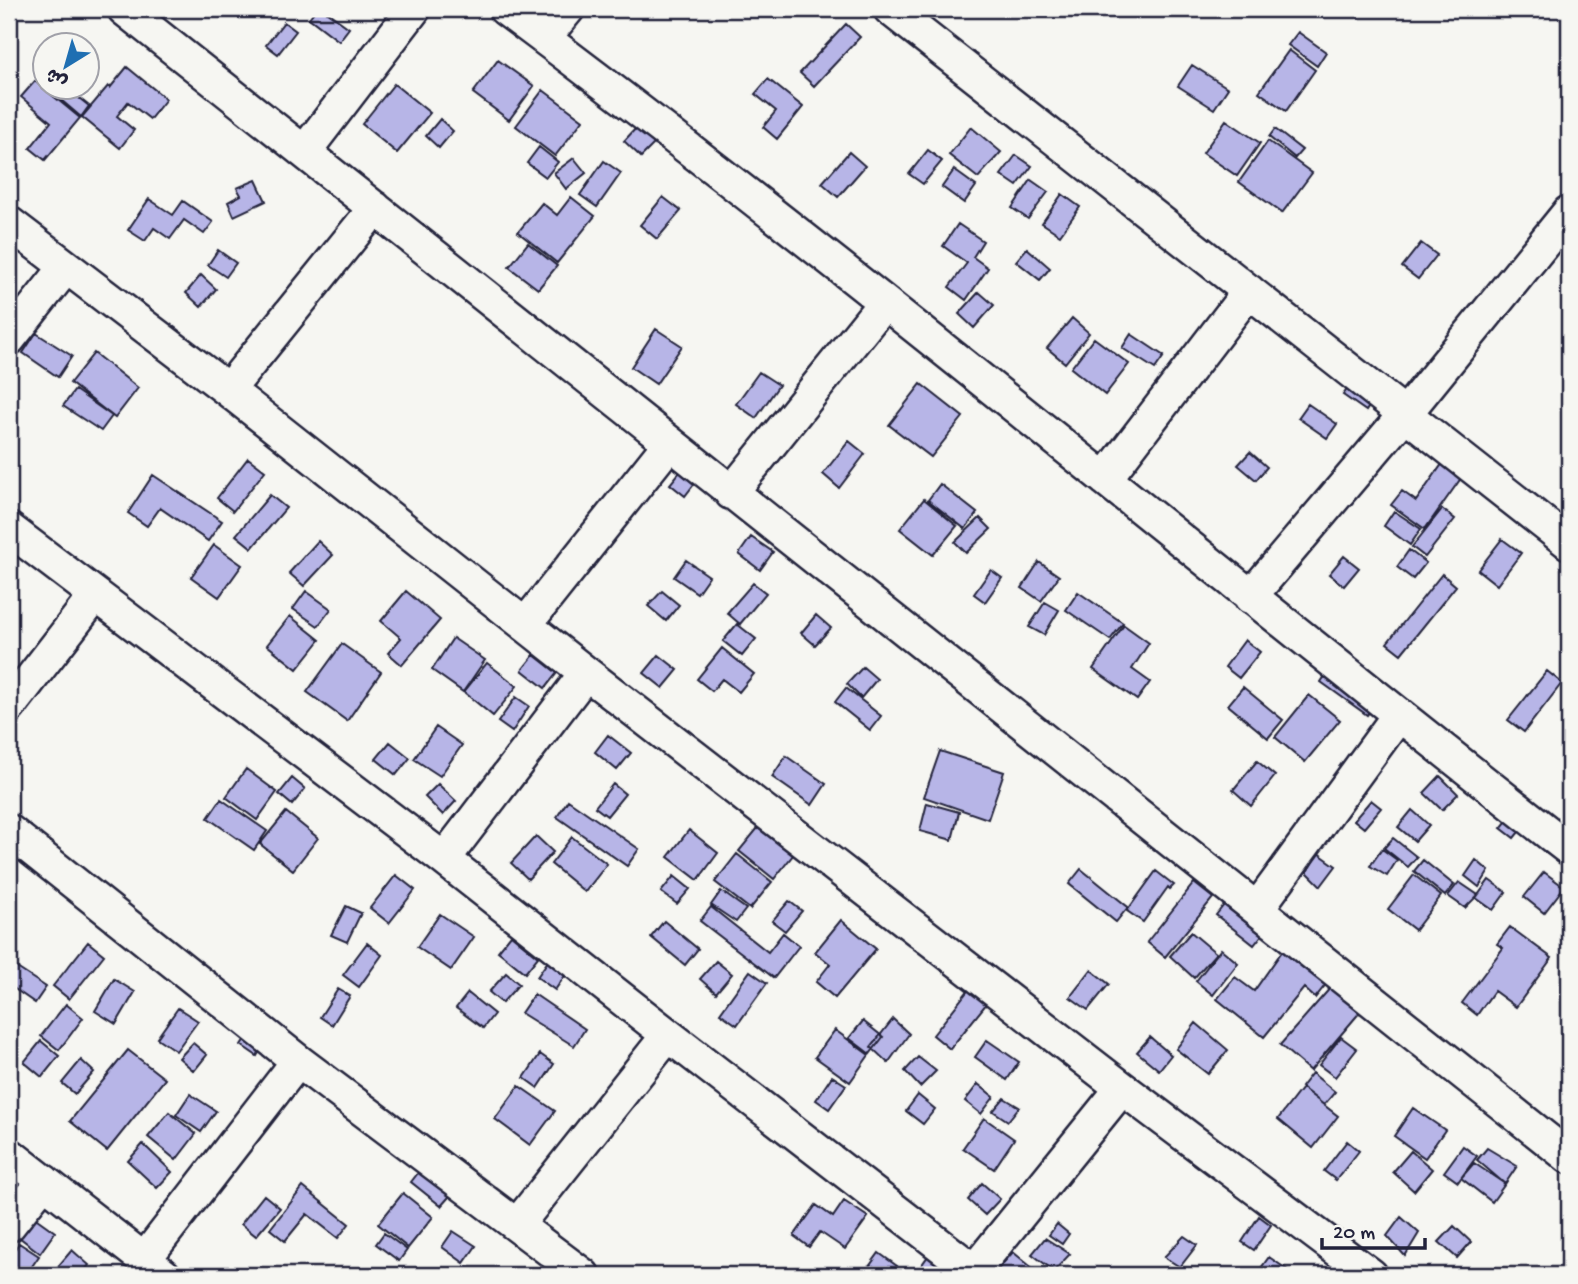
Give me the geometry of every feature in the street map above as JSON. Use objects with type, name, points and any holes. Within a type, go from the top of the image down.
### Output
[{"type":"street","points":[[124,9],[1569,1157]]},
{"type":"street","points":[[305,152],[414,9]]},
{"type":"street","points":[[505,9],[884,303],[1398,716],[1569,849]]},
{"type":"street","points":[[544,38],[568,9]]},
{"type":"street","points":[[890,9],[1569,543]]},
{"type":"street","points":[[228,390],[375,208]]},
{"type":"street","points":[[1250,597],[1405,414],[1569,212]]},
{"type":"street","points":[[9,223],[228,390],[586,673],[1122,1088],[1371,1275]]},
{"type":"street","points":[[9,339],[66,267]]},
{"type":"street","points":[[1105,480],[1249,291]]},
{"type":"street","points":[[731,493],[884,303]]},
{"type":"street","points":[[525,625],[669,444]]},
{"type":"street","points":[[9,529],[444,859],[976,1273],[1122,1088]]},
{"type":"street","points":[[9,708],[95,596]]},
{"type":"street","points":[[444,859],[586,673]]},
{"type":"street","points":[[1257,909],[1398,716]]},
{"type":"street","points":[[9,831],[298,1061],[583,1275]]},
{"type":"street","points":[[517,1225],[668,1035]]},
{"type":"street","points":[[9,1154],[154,1268],[298,1061]]},
{"type":"street","points":[[9,1225],[44,1181]]},
{"type":"building","points":[[316,9],[323,9],[349,28],[339,41],[309,18]]},
{"type":"building","points":[[284,22],[296,31],[278,54],[266,45]]},
{"type":"building","points":[[846,24],[860,37],[814,86],[800,73]]},
{"type":"building","points":[[1298,32],[1326,52],[1317,66],[1288,45]]},
{"type":"building","points":[[1289,50],[1315,70],[1286,111],[1259,92]]},
{"type":"building","points":[[498,60],[534,86],[509,120],[473,93]]},
{"type":"building","points":[[1192,65],[1228,88],[1214,109],[1178,86]]},
{"type":"building","points":[[127,67],[166,99],[150,119],[128,102],[117,116],[134,130],[120,148],[82,117],[95,102],[102,102],[102,93],[108,86],[110,88]]},
{"type":"building","points":[[768,79],[803,107],[777,139],[763,127],[776,111],[755,94]]},
{"type":"building","points":[[32,84],[32,102],[61,102],[80,118],[45,160],[30,148],[51,122],[21,97]]},
{"type":"building","points":[[394,84],[430,113],[397,153],[362,124]]},
{"type":"building","points":[[543,90],[583,120],[555,156],[516,126]]},
{"type":"building","points":[[63,102],[84,102],[89,106],[81,117]]},
{"type":"building","points":[[440,119],[453,131],[439,148],[426,136]]},
{"type":"building","points":[[1226,120],[1260,143],[1237,176],[1203,153]]},
{"type":"building","points":[[637,127],[654,144],[641,157],[624,141]]},
{"type":"building","points":[[971,127],[1001,152],[978,178],[949,155]]},
{"type":"building","points":[[1275,129],[1302,150],[1295,158],[1269,137]]},
{"type":"building","points":[[1268,141],[1312,173],[1282,213],[1239,182]]},
{"type":"building","points":[[539,147],[558,162],[546,177],[527,163]]},
{"type":"building","points":[[928,150],[942,161],[923,184],[909,174]]},
{"type":"building","points":[[849,152],[865,166],[838,197],[822,183]]},
{"type":"building","points":[[1016,155],[1032,166],[1017,186],[1001,175]]},
{"type":"building","points":[[574,158],[586,173],[566,189],[554,173]]},
{"type":"building","points":[[604,161],[621,173],[597,207],[580,195]]},
{"type":"building","points":[[954,170],[976,186],[964,203],[942,187]]},
{"type":"building","points":[[256,180],[266,201],[234,216],[228,202],[241,195],[237,188]]},
{"type":"building","points":[[1031,180],[1048,192],[1028,219],[1012,208]]},
{"type":"building","points":[[1062,194],[1080,207],[1060,235],[1042,223]]},
{"type":"building","points":[[571,197],[595,216],[557,263],[518,232],[542,203],[557,215]]},
{"type":"building","points":[[663,197],[681,211],[657,239],[640,225]]},
{"type":"building","points":[[149,199],[173,215],[183,201],[213,222],[204,234],[184,220],[170,239],[154,228],[145,241],[128,230]]},
{"type":"building","points":[[958,224],[983,241],[973,257],[988,268],[966,300],[949,287],[967,263],[943,246]]},
{"type":"building","points":[[528,243],[557,266],[538,289],[509,267]]},
{"type":"building","points":[[1421,243],[1437,255],[1418,279],[1402,267]]},
{"type":"building","points":[[1027,248],[1050,268],[1040,280],[1016,261]]},
{"type":"building","points":[[218,250],[236,263],[226,277],[208,265]]},
{"type":"building","points":[[201,275],[216,289],[201,307],[186,293]]},
{"type":"building","points":[[979,292],[994,305],[974,328],[959,314]]},
{"type":"building","points":[[1072,318],[1089,333],[1065,363],[1047,348]]},
{"type":"building","points":[[656,329],[682,346],[656,384],[631,367]]},
{"type":"building","points":[[36,333],[72,356],[58,377],[23,353]]},
{"type":"building","points":[[1131,334],[1164,356],[1155,369],[1122,348]]},
{"type":"building","points":[[1094,338],[1129,364],[1105,395],[1071,368]]},
{"type":"building","points":[[94,353],[138,388],[115,418],[70,383]]},
{"type":"building","points":[[759,372],[779,385],[756,418],[736,404]]},
{"type":"building","points":[[1353,381],[1376,396],[1366,411],[1343,395]]},
{"type":"building","points":[[921,384],[963,417],[931,457],[889,425]]},
{"type":"building","points":[[75,390],[112,416],[101,431],[63,406]]},
{"type":"building","points":[[1308,404],[1337,424],[1327,438],[1298,418]]},
{"type":"building","points":[[849,441],[865,454],[839,488],[823,474]]},
{"type":"building","points":[[1250,452],[1267,467],[1256,480],[1238,465]]},
{"type":"building","points":[[248,458],[265,471],[233,511],[217,498]]},
{"type":"building","points":[[1445,460],[1464,474],[1425,529],[1391,505],[1402,491],[1416,501]]},
{"type":"building","points":[[683,468],[698,479],[685,496],[670,484]]},
{"type":"building","points":[[153,475],[222,521],[208,541],[160,508],[147,526],[128,513]]},
{"type":"building","points":[[940,484],[977,513],[965,529],[928,500]]},
{"type":"building","points":[[270,495],[286,508],[252,548],[236,535]]},
{"type":"building","points":[[924,499],[957,526],[933,555],[900,529]]},
{"type":"building","points":[[1442,509],[1455,519],[1425,557],[1412,547]]},
{"type":"building","points":[[1394,511],[1421,529],[1410,545],[1384,526]]},
{"type":"building","points":[[980,518],[991,529],[966,553],[955,542]]},
{"type":"building","points":[[751,537],[773,552],[760,570],[739,554]]},
{"type":"building","points":[[1502,539],[1521,553],[1497,585],[1478,570]]},
{"type":"building","points":[[318,541],[333,555],[304,586],[289,573]]},
{"type":"building","points":[[214,545],[242,565],[219,597],[191,577]]},
{"type":"building","points":[[1409,550],[1426,563],[1413,579],[1397,567]]},
{"type":"building","points":[[1344,556],[1359,568],[1344,586],[1329,574]]},
{"type":"building","points":[[686,560],[709,576],[697,593],[674,577]]},
{"type":"building","points":[[1039,562],[1059,576],[1041,601],[1022,588]]},
{"type":"building","points":[[991,570],[1002,578],[985,602],[974,594]]},
{"type":"building","points":[[1442,574],[1456,586],[1401,654],[1387,643]]},
{"type":"building","points":[[753,583],[766,593],[740,624],[727,613]]},
{"type":"building","points":[[306,591],[331,609],[318,626],[293,609]]},
{"type":"building","points":[[406,591],[440,620],[402,665],[388,653],[401,638],[381,621]]},
{"type":"building","points":[[662,591],[679,605],[666,621],[648,606]]},
{"type":"building","points":[[1078,592],[1123,623],[1110,640],[1066,610]]},
{"type":"building","points":[[1045,602],[1059,610],[1044,635],[1029,627]]},
{"type":"building","points":[[816,615],[831,628],[815,645],[801,633]]},
{"type":"building","points":[[290,616],[320,640],[297,669],[267,645]]},
{"type":"building","points":[[737,624],[756,639],[742,656],[723,641]]},
{"type":"building","points":[[1124,625],[1149,643],[1132,669],[1150,682],[1137,700],[1093,669]]},
{"type":"building","points":[[453,638],[485,660],[463,692],[432,670]]},
{"type":"building","points":[[1245,640],[1260,652],[1239,678],[1225,667]]},
{"type":"building","points":[[342,644],[381,672],[347,721],[307,692]]},
{"type":"building","points":[[722,648],[754,674],[739,692],[722,679],[712,691],[697,679]]},
{"type":"building","points":[[534,655],[557,673],[545,688],[522,670]]},
{"type":"building","points":[[659,655],[678,670],[663,688],[644,673]]},
{"type":"building","points":[[487,663],[517,686],[493,716],[464,692]]},
{"type":"building","points":[[863,667],[877,679],[861,698],[847,684]]},
{"type":"building","points":[[1331,667],[1377,701],[1367,715],[1321,682]]},
{"type":"building","points":[[1547,671],[1562,683],[1524,732],[1508,720]]},
{"type":"building","points":[[1243,687],[1283,720],[1268,738],[1228,705]]},
{"type":"building","points":[[846,688],[881,716],[870,730],[835,702]]},
{"type":"building","points":[[1309,695],[1340,720],[1305,762],[1275,737]]},
{"type":"building","points":[[516,697],[529,706],[512,732],[498,722]]},
{"type":"building","points":[[436,727],[462,745],[440,776],[414,759]]},
{"type":"building","points":[[608,735],[631,753],[617,770],[595,752]]},
{"type":"building","points":[[390,742],[410,758],[396,775],[376,759]]},
{"type":"building","points":[[940,751],[1004,772],[988,819],[924,797]]},
{"type":"building","points":[[786,756],[826,784],[812,805],[772,777]]},
{"type":"building","points":[[1257,761],[1275,776],[1251,806],[1233,790]]},
{"type":"building","points":[[246,769],[277,792],[257,820],[226,797]]},
{"type":"building","points":[[1440,776],[1458,794],[1442,810],[1424,793]]},
{"type":"building","points":[[292,778],[305,789],[292,805],[279,794]]},
{"type":"building","points":[[438,784],[456,801],[443,815],[425,797]]},
{"type":"building","points":[[613,784],[625,794],[607,816],[595,807]]},
{"type":"building","points":[[221,799],[267,831],[254,850],[208,818]]},
{"type":"building","points":[[568,800],[639,849],[627,866],[557,817]]},
{"type":"building","points":[[1371,800],[1381,808],[1364,828],[1354,820]]},
{"type":"building","points":[[927,803],[959,812],[952,840],[920,831]]},
{"type":"building","points":[[1412,810],[1429,825],[1415,841],[1398,827]]},
{"type":"building","points":[[1515,811],[1528,821],[1514,838],[1501,828]]},
{"type":"building","points":[[286,812],[318,838],[293,870],[260,844]]},
{"type":"building","points":[[762,823],[797,850],[774,879],[739,851]]},
{"type":"building","points":[[689,830],[718,853],[698,880],[668,857]]},
{"type":"building","points":[[536,836],[553,852],[528,879],[511,863]]},
{"type":"building","points":[[572,837],[607,864],[585,892],[551,864]]},
{"type":"building","points":[[1393,838],[1417,857],[1408,867],[1384,848]]},
{"type":"building","points":[[1382,849],[1397,860],[1387,876],[1370,866]]},
{"type":"building","points":[[1318,853],[1336,866],[1321,886],[1307,872]]},
{"type":"building","points":[[737,854],[772,882],[750,909],[715,882]]},
{"type":"building","points":[[1423,860],[1454,885],[1445,896],[1414,871]]},
{"type":"building","points":[[1476,860],[1489,871],[1479,887],[1465,876]]},
{"type":"building","points":[[1081,869],[1128,907],[1116,922],[1069,884]]},
{"type":"building","points":[[1156,871],[1174,885],[1170,889],[1168,887],[1143,922],[1127,911]]},
{"type":"building","points":[[1544,872],[1564,887],[1544,913],[1524,897]]},
{"type":"building","points":[[396,875],[415,890],[389,923],[370,908]]},
{"type":"building","points":[[1414,875],[1441,896],[1415,930],[1388,909]]},
{"type":"building","points":[[674,876],[690,889],[677,904],[661,892]]},
{"type":"building","points":[[1489,880],[1506,892],[1493,910],[1476,898]]},
{"type":"building","points":[[1459,882],[1478,895],[1465,908],[1448,896]]},
{"type":"building","points":[[1194,883],[1213,898],[1165,957],[1147,942]]},
{"type":"building","points":[[1236,890],[1273,921],[1254,945],[1216,915]]},
{"type":"building","points":[[721,891],[746,909],[736,922],[711,905]]},
{"type":"building","points":[[789,901],[802,911],[785,931],[772,921]]},
{"type":"building","points":[[346,906],[361,913],[347,942],[331,935]]},
{"type":"building","points":[[711,907],[768,952],[783,933],[799,946],[774,978],[700,921]]},
{"type":"building","points":[[440,914],[474,937],[451,970],[417,947]]},
{"type":"building","points":[[841,920],[876,949],[835,998],[816,982],[830,964],[815,952]]},
{"type":"building","points":[[664,921],[698,949],[685,965],[651,937]]},
{"type":"building","points":[[1510,927],[1552,958],[1516,1007],[1494,991],[1477,1015],[1462,1003],[1503,948],[1497,944]]},
{"type":"building","points":[[1191,932],[1216,953],[1194,978],[1170,956]]},
{"type":"building","points":[[511,935],[538,957],[525,973],[498,951]]},
{"type":"building","points":[[88,942],[104,955],[69,999],[53,986]]},
{"type":"building","points":[[367,943],[382,955],[359,987],[343,975]]},
{"type":"building","points":[[1221,949],[1238,963],[1213,995],[1196,981]]},
{"type":"building","points":[[1283,950],[1301,964],[1306,958],[1331,978],[1315,998],[1304,988],[1264,1037],[1217,999],[1235,977],[1254,991]]},
{"type":"building","points":[[555,951],[573,964],[555,990],[537,977]]},
{"type":"building","points":[[716,961],[732,974],[716,993],[700,979]]},
{"type":"building","points":[[14,966],[46,987],[35,1003],[9,985],[9,974]]},
{"type":"building","points":[[1091,970],[1109,984],[1088,1010],[1070,997]]},
{"type":"building","points":[[750,971],[767,983],[737,1025],[720,1013]]},
{"type":"building","points":[[506,973],[519,984],[502,1003],[489,992]]},
{"type":"building","points":[[114,979],[135,992],[116,1024],[95,1011]]},
{"type":"building","points":[[974,983],[991,998],[950,1049],[933,1035]]},
{"type":"building","points":[[1332,986],[1361,1011],[1310,1071],[1280,1045]]},
{"type":"building","points":[[338,989],[350,996],[332,1025],[320,1017]]},
{"type":"building","points":[[468,993],[494,1014],[483,1028],[456,1008]]},
{"type":"building","points":[[534,994],[585,1029],[574,1046],[521,1013]]},
{"type":"building","points":[[66,1004],[83,1018],[59,1050],[41,1036]]},
{"type":"building","points":[[178,1008],[198,1021],[176,1051],[157,1038]]},
{"type":"building","points":[[893,1019],[909,1034],[888,1063],[871,1047]]},
{"type":"building","points":[[863,1021],[883,1037],[870,1054],[849,1038]]},
{"type":"building","points":[[1196,1023],[1228,1050],[1208,1074],[1176,1049]]},
{"type":"building","points":[[252,1028],[267,1038],[257,1056],[241,1045]]},
{"type":"building","points":[[835,1030],[869,1055],[850,1082],[815,1057]]},
{"type":"building","points":[[1150,1037],[1171,1055],[1159,1070],[1137,1052]]},
{"type":"building","points":[[1341,1037],[1357,1049],[1335,1077],[1319,1065]]},
{"type":"building","points":[[987,1040],[1019,1062],[1007,1080],[975,1057]]},
{"type":"building","points":[[41,1041],[59,1056],[42,1077],[24,1062]]},
{"type":"building","points":[[193,1043],[207,1055],[194,1071],[179,1058]]},
{"type":"building","points":[[128,1050],[165,1079],[107,1151],[70,1121]]},
{"type":"building","points":[[540,1054],[554,1064],[538,1088],[524,1078]]},
{"type":"building","points":[[918,1057],[936,1071],[920,1087],[905,1071]]},
{"type":"building","points":[[81,1060],[94,1072],[75,1094],[62,1083]]},
{"type":"building","points":[[1312,1073],[1335,1092],[1324,1105],[1301,1087]]},
{"type":"building","points":[[832,1076],[846,1085],[829,1109],[816,1100]]},
{"type":"building","points":[[978,1084],[994,1097],[981,1114],[965,1101]]},
{"type":"building","points":[[519,1086],[555,1111],[530,1145],[495,1119]]},
{"type":"building","points":[[1302,1088],[1338,1116],[1313,1148],[1278,1119]]},
{"type":"building","points":[[190,1094],[216,1111],[201,1132],[176,1115]]},
{"type":"building","points":[[918,1095],[935,1109],[923,1124],[906,1111]]},
{"type":"building","points":[[1004,1098],[1019,1107],[1008,1121],[993,1111]]},
{"type":"building","points":[[1413,1108],[1445,1130],[1425,1158],[1394,1136]]},
{"type":"building","points":[[169,1112],[196,1134],[176,1160],[148,1137]]},
{"type":"building","points":[[984,1118],[1014,1139],[994,1169],[963,1148]]},
{"type":"building","points":[[1347,1141],[1359,1151],[1336,1180],[1324,1171]]},
{"type":"building","points":[[143,1144],[172,1172],[157,1188],[128,1161]]},
{"type":"building","points":[[1463,1146],[1477,1156],[1458,1182],[1444,1172]]},
{"type":"building","points":[[1487,1148],[1517,1166],[1505,1184],[1477,1160]]},
{"type":"building","points":[[1411,1151],[1432,1169],[1414,1191],[1393,1172]]},
{"type":"building","points":[[1474,1163],[1505,1184],[1492,1202],[1461,1178]]},
{"type":"building","points":[[425,1164],[456,1189],[441,1206],[411,1182]]},
{"type":"building","points":[[982,1183],[1000,1199],[985,1215],[968,1200]]},
{"type":"building","points":[[303,1187],[349,1224],[338,1238],[307,1214],[285,1241],[270,1229]]},
{"type":"building","points":[[403,1193],[433,1217],[408,1248],[378,1224]]},
{"type":"building","points":[[264,1195],[280,1208],[256,1236],[241,1224]]},
{"type":"building","points":[[844,1201],[868,1217],[845,1249],[820,1232],[809,1247],[794,1236],[816,1205],[833,1217]]},
{"type":"building","points":[[30,1214],[55,1232],[40,1253],[15,1234]]},
{"type":"building","points":[[1259,1216],[1271,1225],[1254,1250],[1242,1242]]},
{"type":"building","points":[[1401,1217],[1419,1233],[1405,1256],[1387,1236]]},
{"type":"building","points":[[1057,1224],[1069,1234],[1062,1244],[1049,1235]]},
{"type":"building","points":[[1454,1226],[1471,1242],[1457,1258],[1439,1242]]},
{"type":"building","points":[[453,1231],[476,1246],[464,1263],[442,1247]]},
{"type":"building","points":[[384,1233],[407,1250],[399,1261],[376,1244]]},
{"type":"building","points":[[1184,1236],[1197,1245],[1180,1267],[1164,1257]]},
{"type":"building","points":[[1045,1238],[1070,1254],[1054,1271],[1032,1254]]},
{"type":"building","points":[[19,1243],[39,1256],[26,1275],[19,1275],[9,1268],[9,1258]]},
{"type":"building","points":[[72,1250],[89,1265],[81,1275],[59,1275],[54,1271]]},
{"type":"building","points":[[1013,1252],[1041,1275],[1005,1275],[998,1269]]},
{"type":"building","points":[[879,1253],[897,1266],[890,1275],[863,1275]]},
{"type":"building","points":[[928,1256],[947,1270],[943,1275],[916,1273]]},
{"type":"building","points":[[1269,1257],[1295,1275],[1256,1275]]}]
